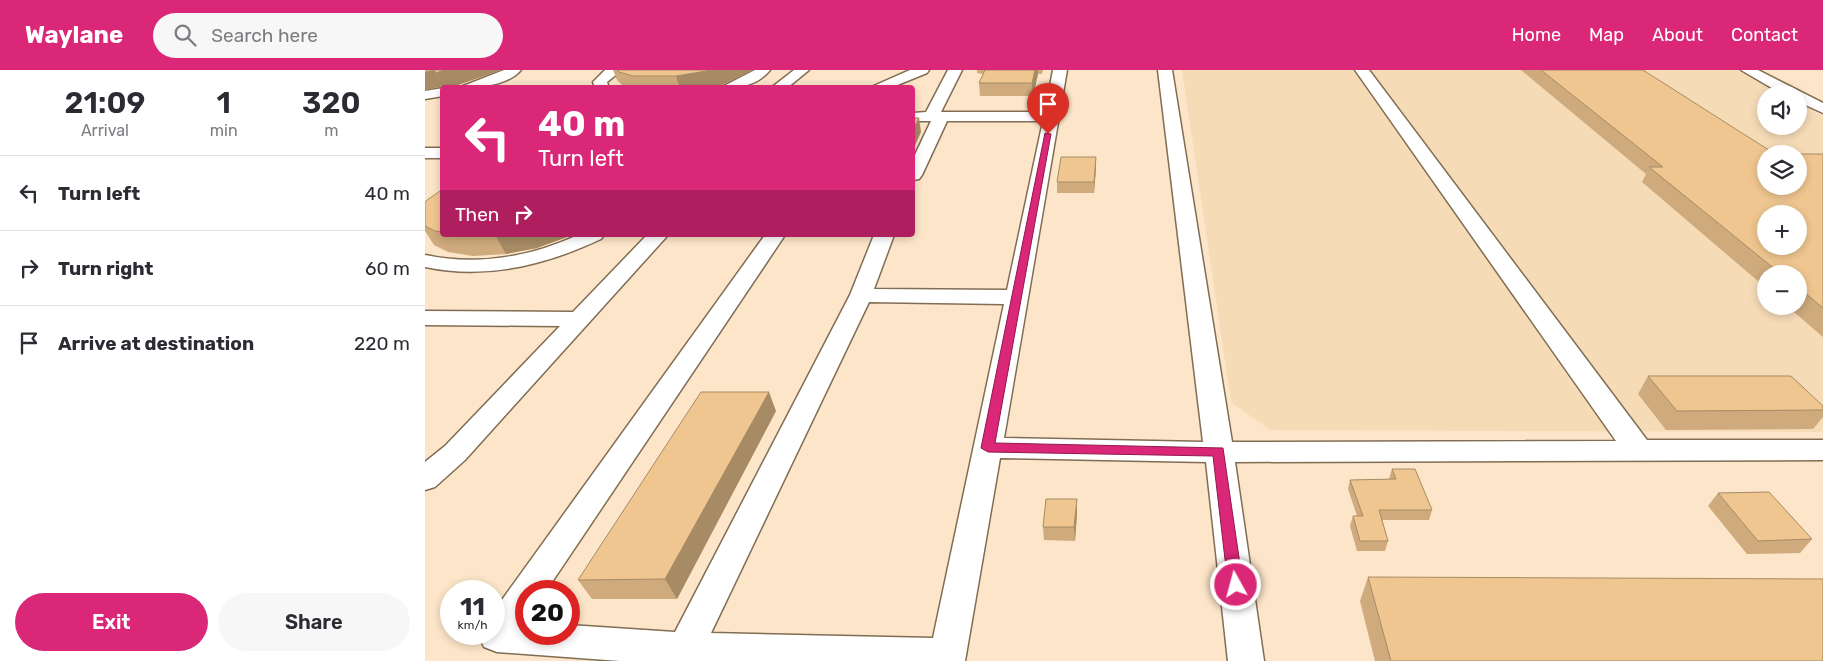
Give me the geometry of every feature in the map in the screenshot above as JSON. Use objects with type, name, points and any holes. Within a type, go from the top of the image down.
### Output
[{"type":"lane","points":[[475,85],[498,78],[514,70]]},
{"type":"lane","points":[[602,85],[601,82],[607,74],[615,70]]},
{"type":"lane","points":[[735,85],[753,78],[763,70]]},
{"type":"lane","points":[[782,85],[802,70]]},
{"type":"lane","points":[[884,85],[922,70]]},
{"type":"lane","points":[[915,170],[955,70]]},
{"type":"lane","points":[[580,642],[685,649],[947,658],[1060,70]]},
{"type":"lane","points":[[1165,70],[1219,452],[1245,661]]},
{"type":"lane","points":[[1362,70],[1639,451]]},
{"type":"lane","points":[[1748,70],[1776,85]]},
{"type":"lane","points":[[425,95],[440,92]]},
{"type":"lane","points":[[1807,101],[1823,109]]},
{"type":"lane","points":[[915,117],[1051,116]]},
{"type":"lane","points":[[425,153],[440,153]]},
{"type":"lane","points":[[425,261],[438,265],[470,266],[512,261],[554,251],[589,237]]},
{"type":"lane","points":[[425,479],[455,453],[656,237]]},
{"type":"lane","points":[[535,580],[774,237]]},
{"type":"lane","points":[[685,649],[861,295],[883,237]]},
{"type":"lane","points":[[861,295],[1017,297]]},
{"type":"lane","points":[[425,318],[581,319]]},
{"type":"lane","points":[[988,448],[1219,452],[1823,450]]},
{"type":"lane","points":[[515,610],[497,636],[515,637]]},
{"type":"shaded area","points":[[1182,70],[1736,70],[1764,85],[1757,85],[1757,135],[1807,135],[1807,107],[1823,116],[1823,432],[1270,430],[1231,402]]},
{"type":"building","points":[[617,70],[712,70],[676,76],[633,76]]},
{"type":"building","points":[[985,70],[1035,70],[1032,83],[979,83]]},
{"type":"building","points":[[1541,70],[1643,70],[1761,145],[1757,145],[1757,195],[1807,195],[1807,154],[1823,154],[1823,308],[1807,295],[1807,265],[1770,265],[1758,255],[1807,255],[1807,205],[1757,205],[1757,255],[1649,167],[1663,167]]},
{"type":"building","points":[[915,118],[919,118],[915,126]]},
{"type":"building","points":[[1061,157],[1096,157],[1094,182],[1057,182]]},
{"type":"building","points":[[440,191],[440,232],[425,226],[425,203]]},
{"type":"building","points":[[1648,376],[1791,376],[1823,406],[1823,410],[1677,411]]},
{"type":"building","points":[[701,392],[769,392],[665,579],[578,580]]},
{"type":"building","points":[[1392,469],[1415,469],[1432,510],[1379,510],[1388,541],[1360,541],[1353,516],[1363,516],[1350,480],[1396,479]]},
{"type":"building","points":[[1769,492],[1812,539],[1758,541],[1718,493]]},
{"type":"building","points":[[1046,499],[1077,499],[1074,527],[1043,527]]},
{"type":"building","points":[[1368,577],[1823,579],[1823,661],[1391,661]]},
{"type":"route","points":[[1048,134],[988,448],[1219,452],[1236,585]]}]
